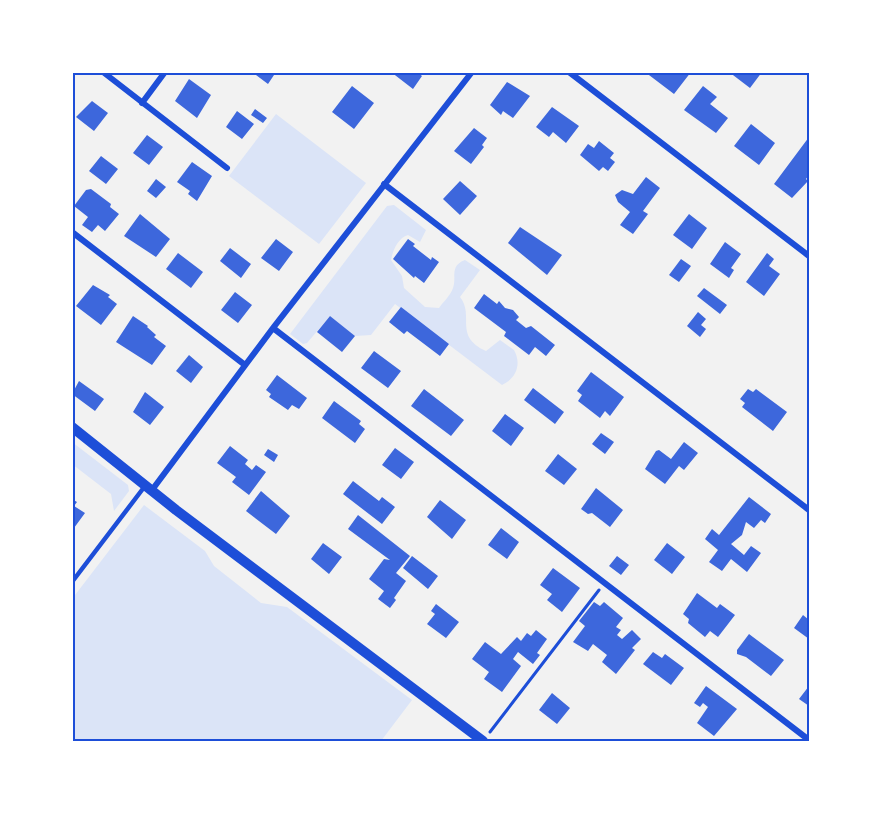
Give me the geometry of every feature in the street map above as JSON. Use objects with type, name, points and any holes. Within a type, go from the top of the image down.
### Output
[{"type":"street","points":[[103,72],[227,168]]},
{"type":"street","points":[[142,103],[165,72]]},
{"type":"street","points":[[149,488],[472,72]]},
{"type":"street","points":[[569,72],[809,256]]},
{"type":"street","points":[[384,184],[809,510]]},
{"type":"street","points":[[72,232],[245,365]]},
{"type":"street","points":[[273,328],[809,740]]},
{"type":"street","points":[[72,427],[483,741]]},
{"type":"lane","points":[[72,582],[149,488]]},
{"type":"path","points":[[483,741],[604,584]]},
{"type":"shaded area","points":[[276,114],[366,183],[319,244],[229,176]]},
{"type":"shaded area","points":[[394,205],[426,230],[420,242],[408,235],[401,239],[391,260],[402,276],[404,288],[425,307],[439,308],[451,293],[455,269],[460,262],[465,260],[480,270],[460,297],[466,311],[467,332],[476,345],[486,351],[500,340],[514,350],[517,361],[516,371],[507,382],[502,385],[395,304],[371,335],[355,336],[330,316],[307,343],[303,344],[290,334],[387,206]]},
{"type":"shaded area","points":[[72,442],[128,485],[129,491],[114,511],[111,494],[72,464]]},
{"type":"shaded area","points":[[144,505],[205,551],[214,566],[261,603],[287,607],[412,700],[381,741],[72,741],[72,599]]},
{"type":"building","points":[[252,72],[276,72],[268,84]]},
{"type":"building","points":[[391,72],[417,72],[422,76],[413,89]]},
{"type":"building","points":[[645,72],[691,72],[674,94]]},
{"type":"building","points":[[729,72],[762,72],[750,88]]},
{"type":"building","points":[[189,79],[211,95],[197,118],[175,101]]},
{"type":"building","points":[[507,82],[530,96],[513,118],[503,111],[501,115],[490,105]]},
{"type":"building","points":[[352,86],[374,103],[354,129],[332,112]]},
{"type":"building","points":[[703,86],[717,97],[710,104],[728,118],[716,133],[684,110]]},
{"type":"building","points":[[92,101],[108,113],[94,131],[76,117]]},
{"type":"building","points":[[552,107],[579,126],[566,143],[553,132],[549,137],[536,127]]},
{"type":"building","points":[[255,109],[267,118],[263,123],[251,115]]},
{"type":"building","points":[[237,111],[254,124],[242,139],[226,127]]},
{"type":"building","points":[[751,124],[775,143],[759,165],[734,146]]},
{"type":"building","points":[[474,128],[487,138],[482,145],[484,147],[471,164],[454,151]]},
{"type":"building","points":[[147,135],[163,147],[149,165],[133,153]]},
{"type":"building","points":[[809,137],[809,175],[806,179],[808,181],[792,198],[774,184]]},
{"type":"building","points":[[599,141],[614,153],[610,158],[615,162],[608,171],[603,167],[599,171],[580,155],[588,144],[594,148]]},
{"type":"building","points":[[101,156],[118,169],[106,184],[89,171]]},
{"type":"building","points":[[192,162],[212,176],[197,201],[188,194],[190,191],[177,182]]},
{"type":"building","points":[[646,177],[660,188],[643,211],[648,214],[633,234],[620,225],[630,212],[618,202],[615,195],[622,190],[633,194]]},
{"type":"building","points":[[156,179],[166,187],[156,198],[147,191]]},
{"type":"building","points":[[460,181],[477,196],[460,215],[443,199]]},
{"type":"building","points":[[91,189],[111,204],[110,207],[119,214],[105,231],[98,225],[92,232],[82,225],[88,217],[74,206],[86,190]]},
{"type":"building","points":[[140,214],[170,239],[156,257],[124,236]]},
{"type":"building","points":[[689,214],[707,228],[692,249],[673,235]]},
{"type":"building","points":[[520,227],[562,255],[547,275],[508,243]]},
{"type":"building","points":[[276,239],[293,252],[279,271],[261,258]]},
{"type":"building","points":[[408,239],[431,260],[432,257],[439,262],[424,283],[415,276],[414,278],[393,259]]},
{"type":"building","points":[[725,242],[741,254],[731,268],[734,270],[729,278],[710,264]]},
{"type":"building","points":[[230,248],[251,264],[241,278],[220,261]]},
{"type":"building","points":[[178,253],[203,272],[191,288],[166,269]]},
{"type":"building","points":[[767,253],[774,259],[769,266],[780,274],[764,296],[746,282]]},
{"type":"building","points":[[681,259],[691,266],[679,282],[669,275]]},
{"type":"building","points":[[93,285],[110,295],[108,297],[117,304],[101,325],[76,306]]},
{"type":"building","points":[[704,288],[727,305],[720,314],[697,296]]},
{"type":"building","points":[[235,292],[252,305],[238,323],[221,310]]},
{"type":"building","points":[[484,294],[497,304],[499,301],[505,308],[513,310],[519,317],[516,320],[526,328],[531,326],[555,345],[546,356],[535,347],[529,355],[504,336],[506,332],[474,308]]},
{"type":"building","points":[[401,307],[449,344],[440,356],[407,331],[404,334],[389,322]]},
{"type":"building","points":[[698,312],[706,319],[701,325],[706,329],[700,337],[687,326]]},
{"type":"building","points":[[133,316],[148,326],[156,335],[154,337],[166,346],[152,365],[116,342]]},
{"type":"building","points":[[330,316],[355,336],[342,352],[317,332]]},
{"type":"building","points":[[374,351],[401,371],[388,388],[361,368]]},
{"type":"building","points":[[189,355],[203,367],[191,383],[176,371]]},
{"type":"building","points":[[591,372],[624,397],[610,416],[605,411],[600,418],[578,401],[582,395],[577,391]]},
{"type":"building","points":[[277,375],[307,398],[299,409],[292,405],[288,410],[269,397],[271,394],[266,390]]},
{"type":"building","points":[[79,381],[104,399],[95,411],[72,394]]},
{"type":"building","points":[[533,388],[564,412],[555,424],[524,400]]},
{"type":"building","points":[[424,389],[464,420],[451,436],[411,406]]},
{"type":"building","points":[[748,389],[753,392],[756,389],[787,412],[773,431],[742,407],[745,403],[740,399]]},
{"type":"building","points":[[145,392],[164,407],[150,425],[133,412]]},
{"type":"building","points":[[334,401],[361,421],[359,424],[365,429],[355,443],[322,418]]},
{"type":"building","points":[[505,414],[524,428],[511,446],[492,431]]},
{"type":"building","points":[[601,433],[614,442],[605,454],[592,444]]},
{"type":"building","points":[[684,442],[698,453],[684,470],[679,466],[665,484],[645,469],[656,451],[659,450],[671,459]]},
{"type":"building","points":[[230,446],[248,460],[245,464],[252,470],[256,465],[266,472],[249,495],[232,482],[236,477],[217,463]]},
{"type":"building","points":[[395,448],[414,462],[401,479],[382,465]]},
{"type":"building","points":[[268,449],[278,455],[274,462],[264,455]]},
{"type":"building","points":[[558,454],[577,469],[564,485],[545,471]]},
{"type":"building","points":[[353,481],[379,501],[382,497],[395,507],[382,524],[343,494]]},
{"type":"building","points":[[596,488],[623,510],[610,527],[592,513],[588,514],[581,509]]},
{"type":"building","points":[[261,491],[290,516],[276,534],[246,511]]},
{"type":"building","points":[[749,497],[771,514],[765,523],[761,520],[754,528],[746,522],[742,535],[731,544],[744,555],[751,546],[761,553],[747,572],[731,559],[722,571],[709,562],[718,550],[705,539],[712,529],[719,535]]},
{"type":"building","points":[[72,499],[77,502],[74,506],[85,513],[74,528]]},
{"type":"building","points":[[440,500],[466,520],[452,539],[427,517]]},
{"type":"building","points":[[358,515],[410,556],[396,573],[406,581],[390,608],[378,599],[384,591],[369,579],[384,559],[390,560],[348,529]]},
{"type":"building","points":[[501,528],[519,542],[507,559],[488,545]]},
{"type":"building","points":[[323,543],[342,557],[329,574],[311,559]]},
{"type":"building","points":[[667,543],[685,557],[672,574],[654,560]]},
{"type":"building","points":[[412,556],[438,576],[428,589],[403,568]]},
{"type":"building","points":[[617,556],[629,565],[621,575],[609,566]]},
{"type":"building","points":[[553,568],[580,588],[562,612],[547,600],[552,594],[540,585]]},
{"type":"building","points":[[697,593],[717,608],[720,604],[735,615],[718,637],[710,631],[705,637],[688,623],[689,619],[683,614]]},
{"type":"building","points":[[594,602],[600,606],[604,602],[623,618],[616,627],[621,630],[617,635],[622,639],[632,630],[641,639],[632,648],[635,650],[616,674],[602,662],[607,655],[593,644],[588,651],[573,642],[585,626],[579,621]]},
{"type":"building","points":[[436,604],[459,622],[446,638],[427,624],[435,614],[431,611]]},
{"type":"building","points":[[803,615],[809,620],[809,639],[794,628]]},
{"type":"building","points":[[536,630],[547,639],[537,653],[540,655],[533,664],[518,652],[513,659],[521,666],[502,692],[484,679],[489,672],[472,659],[485,642],[501,654],[517,637],[521,641],[527,633],[531,636]]},
{"type":"building","points":[[749,634],[784,660],[771,676],[746,657],[737,654],[737,650]]},
{"type":"building","points":[[653,652],[662,658],[665,654],[684,668],[671,685],[643,664]]},
{"type":"building","points":[[706,686],[737,709],[714,736],[697,723],[708,707],[703,703],[700,707],[694,703]]},
{"type":"building","points":[[809,686],[809,706],[799,699]]},
{"type":"building","points":[[552,693],[570,708],[557,724],[539,710]]}]
